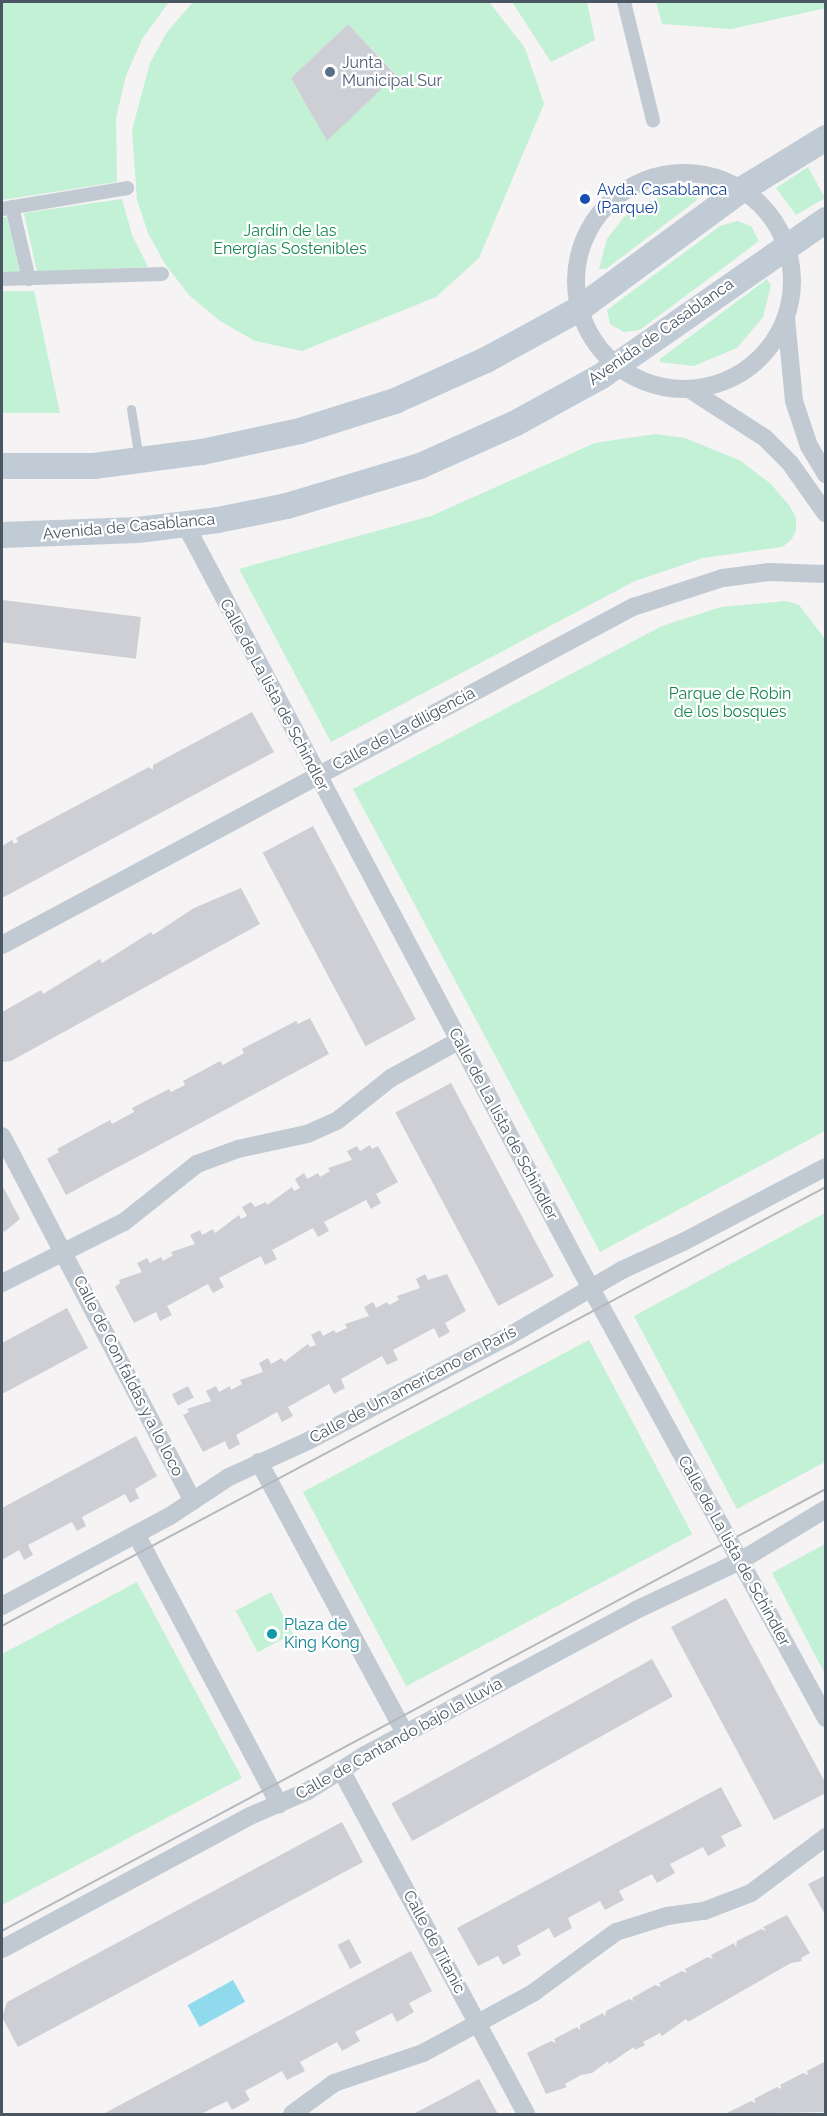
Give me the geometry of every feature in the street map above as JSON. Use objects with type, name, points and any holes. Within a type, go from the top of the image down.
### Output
[{"type":"main road","points":[[2,466],[139,462],[257,442],[385,404],[486,360],[579,309],[741,190],[825,138]]},
{"type":"main road","name":"Avenida de Casablanca","points":[[2,535],[186,526],[287,506],[420,465],[514,424],[617,366],[786,244],[825,219]]},
{"type":"street","points":[[624,2],[653,120]]},
{"type":"street","points":[[680,173],[713,176],[741,190],[769,216],[786,244],[793,263],[794,284],[786,316],[772,345],[746,369],[723,382],[689,389],[638,381],[617,366],[591,334],[579,309],[575,286],[580,252],[597,218],[623,193],[648,179],[680,173]]},
{"type":"street","points":[[29,279],[7,208],[127,188]]},
{"type":"street","points":[[2,279],[162,274]]},
{"type":"street","points":[[786,316],[794,401],[809,446],[825,474]]},
{"type":"street","points":[[689,389],[765,438],[790,463],[825,514]]},
{"type":"street","name":"Calle de La lista de Schindler","points":[[186,526],[458,1041],[825,1719]]},
{"type":"street","points":[[825,567],[825,585]]},
{"type":"street","name":"Calle de La diligencia","points":[[2,945],[655,598],[698,584],[746,574],[825,574]]},
{"type":"street","points":[[2,1283],[124,1222],[197,1164],[238,1149],[307,1134],[338,1120],[391,1078],[458,1041]]},
{"type":"street","points":[[2,1136],[63,1251]]},
{"type":"street","name":"Calle de Un americano en París","points":[[2,1606],[136,1534],[259,1462],[308,1441],[509,1336],[591,1287],[825,1167]]},
{"type":"street","name":"Calle de Con faldas y a lo loco","points":[[63,1251],[193,1501]]},
{"type":"street","points":[[259,1462],[405,1733]]},
{"type":"street","name":"Calle de Cantando bajo la lluvia","points":[[2,1949],[279,1804],[405,1733],[636,1610],[740,1561],[825,1509]]},
{"type":"street","points":[[136,1534],[279,1804]]},
{"type":"street","name":"Calle de Titanic","points":[[341,1770],[526,2115]]},
{"type":"street","points":[[292,2115],[334,2083],[423,2053],[533,1993],[616,1932],[727,1904],[772,1880],[825,1837]]},
{"type":"lane","points":[[131,409],[139,462]]},
{"type":"green space","points":[[2,2],[169,2],[142,39],[126,76],[116,118],[117,182],[2,200]]},
{"type":"green space","name":"Jardín de las Energías Sostenibles","points":[[193,2],[489,2],[525,48],[544,104],[479,258],[436,297],[302,351],[255,341],[220,321],[189,295],[165,264],[148,233],[137,200],[132,130],[150,63],[167,32]],"holes":[[[348,24],[396,74],[327,140],[291,78]]]},
{"type":"green space","points":[[512,2],[587,2],[595,40],[551,62]]},
{"type":"green space","points":[[656,2],[825,2],[826,8],[731,29],[662,24]]},
{"type":"green space","points":[[808,167],[825,198],[796,215],[776,188]]},
{"type":"green space","points":[[680,193],[695,194],[697,200],[606,269],[599,269],[607,239],[624,217],[653,199]]},
{"type":"green space","points":[[122,199],[132,235],[148,267],[37,272],[24,213]]},
{"type":"green space","points":[[2,217],[7,217],[20,272],[2,273]]},
{"type":"green space","points":[[737,221],[751,226],[759,241],[640,330],[624,332],[610,324],[607,310],[720,226]]},
{"type":"green space","points":[[767,279],[771,285],[763,317],[737,348],[694,366],[660,362],[660,359]]},
{"type":"green space","points":[[2,291],[34,291],[60,413],[2,413]]},
{"type":"green space","points":[[655,434],[685,438],[741,461],[771,484],[789,505],[796,518],[796,531],[791,540],[782,547],[703,558],[635,581],[331,742],[239,569],[431,516],[595,443]]},
{"type":"green space","name":"Parque de Robin de los bosques","points":[[786,601],[799,605],[825,639],[825,1131],[600,1252],[353,789],[662,626],[721,607]]},
{"type":"green space","points":[[825,1213],[825,1462],[737,1509],[634,1316]]},
{"type":"green space","points":[[589,1340],[692,1534],[406,1686],[303,1492]]},
{"type":"green space","points":[[825,1544],[825,1674],[772,1573]]},
{"type":"green space","points":[[137,1582],[242,1778],[2,1905],[2,1654]]},
{"type":"green space","points":[[271,1592],[293,1633],[258,1652],[236,1611]]},
{"type":"water","points":[[233,1980],[245,2002],[200,2027],[188,2005]]},
{"type":"building","points":[[348,24],[396,75],[327,141],[291,78]]},
{"type":"building","points":[[2,600],[141,617],[136,659],[2,642]]},
{"type":"building","points":[[252,712],[274,752],[2,898],[2,846],[12,840],[14,844],[18,842],[16,838],[149,767],[153,770],[153,765]]},
{"type":"building","points":[[313,826],[416,1019],[365,1046],[263,853]]},
{"type":"building","points":[[241,888],[260,924],[11,1061],[2,1062],[2,1012],[41,990],[43,994],[100,959],[102,963],[151,932],[153,935],[194,908]]},
{"type":"building","points":[[310,1018],[329,1054],[66,1195],[47,1159],[59,1152],[57,1149],[110,1120],[112,1124],[134,1112],[132,1108],[169,1089],[171,1092],[185,1085],[183,1081],[220,1061],[223,1065],[244,1053],[242,1049],[296,1021],[298,1024]]},
{"type":"building","points":[[451,1083],[554,1276],[498,1306],[395,1113]]},
{"type":"building","points":[[370,1145],[372,1149],[378,1146],[398,1182],[376,1194],[381,1203],[371,1209],[366,1200],[324,1222],[329,1231],[318,1237],[313,1228],[272,1250],[277,1259],[265,1265],[261,1256],[219,1278],[224,1287],[213,1293],[208,1284],[167,1306],[172,1315],[160,1321],[156,1312],[134,1323],[115,1287],[120,1283],[119,1280],[142,1272],[137,1263],[147,1258],[150,1263],[161,1257],[163,1261],[173,1255],[171,1252],[195,1244],[190,1235],[200,1230],[202,1235],[213,1229],[215,1233],[239,1215],[241,1219],[247,1216],[242,1207],[251,1202],[255,1207],[266,1202],[267,1205],[292,1187],[294,1191],[300,1188],[295,1179],[304,1173],[307,1179],[318,1173],[320,1177],[330,1171],[328,1168],[352,1160],[347,1151],[357,1146],[360,1151]]},
{"type":"building","points":[[2,1185],[20,1219],[4,1232],[2,1228]]},
{"type":"building","points":[[425,1274],[428,1280],[447,1274],[466,1311],[445,1323],[450,1332],[439,1338],[434,1328],[393,1350],[398,1360],[387,1365],[382,1356],[341,1379],[345,1388],[334,1394],[329,1384],[288,1407],[293,1416],[282,1422],[277,1412],[236,1435],[240,1444],[229,1450],[225,1441],[203,1452],[183,1415],[189,1412],[187,1409],[211,1401],[206,1391],[216,1386],[219,1392],[230,1386],[231,1390],[242,1384],[240,1380],[263,1372],[259,1363],[268,1358],[271,1364],[282,1358],[284,1362],[308,1344],[310,1347],[316,1345],[311,1335],[320,1330],[323,1336],[334,1330],[336,1333],[347,1328],[345,1324],[369,1316],[364,1307],[373,1302],[376,1308],[387,1302],[389,1305],[399,1300],[397,1296],[420,1288],[416,1279]]},
{"type":"building","points":[[67,1308],[88,1348],[2,1394],[2,1343]]},
{"type":"building","points":[[188,1386],[194,1398],[178,1406],[172,1394]]},
{"type":"building","points":[[136,1436],[157,1476],[135,1489],[139,1498],[130,1503],[125,1494],[82,1517],[86,1526],[77,1531],[72,1522],[28,1545],[33,1555],[24,1560],[19,1550],[2,1560],[2,1508]]},
{"type":"building","points":[[726,1598],[826,1784],[826,1793],[774,1820],[671,1627]]},
{"type":"building","points":[[652,1659],[673,1697],[412,1841],[391,1803]]},
{"type":"building","points":[[721,1787],[742,1826],[721,1836],[726,1846],[708,1856],[703,1847],[670,1864],[675,1873],[657,1883],[652,1874],[619,1891],[624,1900],[605,1910],[600,1901],[568,1918],[572,1928],[554,1938],[549,1928],[517,1946],[521,1955],[503,1965],[498,1956],[478,1966],[457,1928]]},
{"type":"building","points":[[342,1822],[363,1862],[18,2047],[2,2017],[7,2002]]},
{"type":"building","points":[[826,1875],[826,1916],[808,1884]]},
{"type":"building","points":[[787,1915],[810,1953],[801,1958],[802,1961],[791,1963],[688,2022],[686,2019],[662,2036],[660,2033],[643,2042],[645,2045],[635,2050],[634,2047],[592,2073],[581,2075],[565,2084],[567,2087],[546,2094],[527,2053],[551,2041],[556,2043],[554,2039],[577,2027],[580,2030],[580,2025],[603,2013],[605,2017],[606,2011],[629,1999],[634,2001],[632,1998],[655,1985],[661,1987],[659,1983],[682,1971],[687,1973],[685,1969],[708,1957],[713,1959],[711,1955],[734,1943],[736,1947],[737,1941],[761,1929],[766,1931],[763,1927]]},
{"type":"building","points":[[349,1939],[362,1963],[350,1969],[338,1945]]},
{"type":"building","points":[[411,1951],[432,1991],[409,2003],[414,2012],[397,2022],[392,2013],[355,2032],[360,2041],[342,2051],[337,2042],[300,2062],[305,2071],[287,2080],[282,2071],[245,2091],[250,2100],[232,2110],[227,2101],[201,2114],[103,2114]]},
{"type":"building","points":[[826,2061],[826,2112],[725,2114],[751,2101],[756,2103],[754,2099],[777,2087],[782,2089],[780,2085],[803,2073],[808,2075],[807,2071]]},
{"type":"building","points":[[479,2079],[498,2114],[413,2114],[446,2097]]},
{"type":"tram line","points":[[2,1626],[826,1187]]},
{"type":"tram line","points":[[2,1931],[826,1489]]},
{"type":"place","name":"Junta Municipal Sur","points":[[330,72]]},
{"type":"place","name":"Avda. Casablanca (Parque)","points":[[585,199]]},
{"type":"place","name":"Plaza de King Kong","points":[[272,1634]]}]
